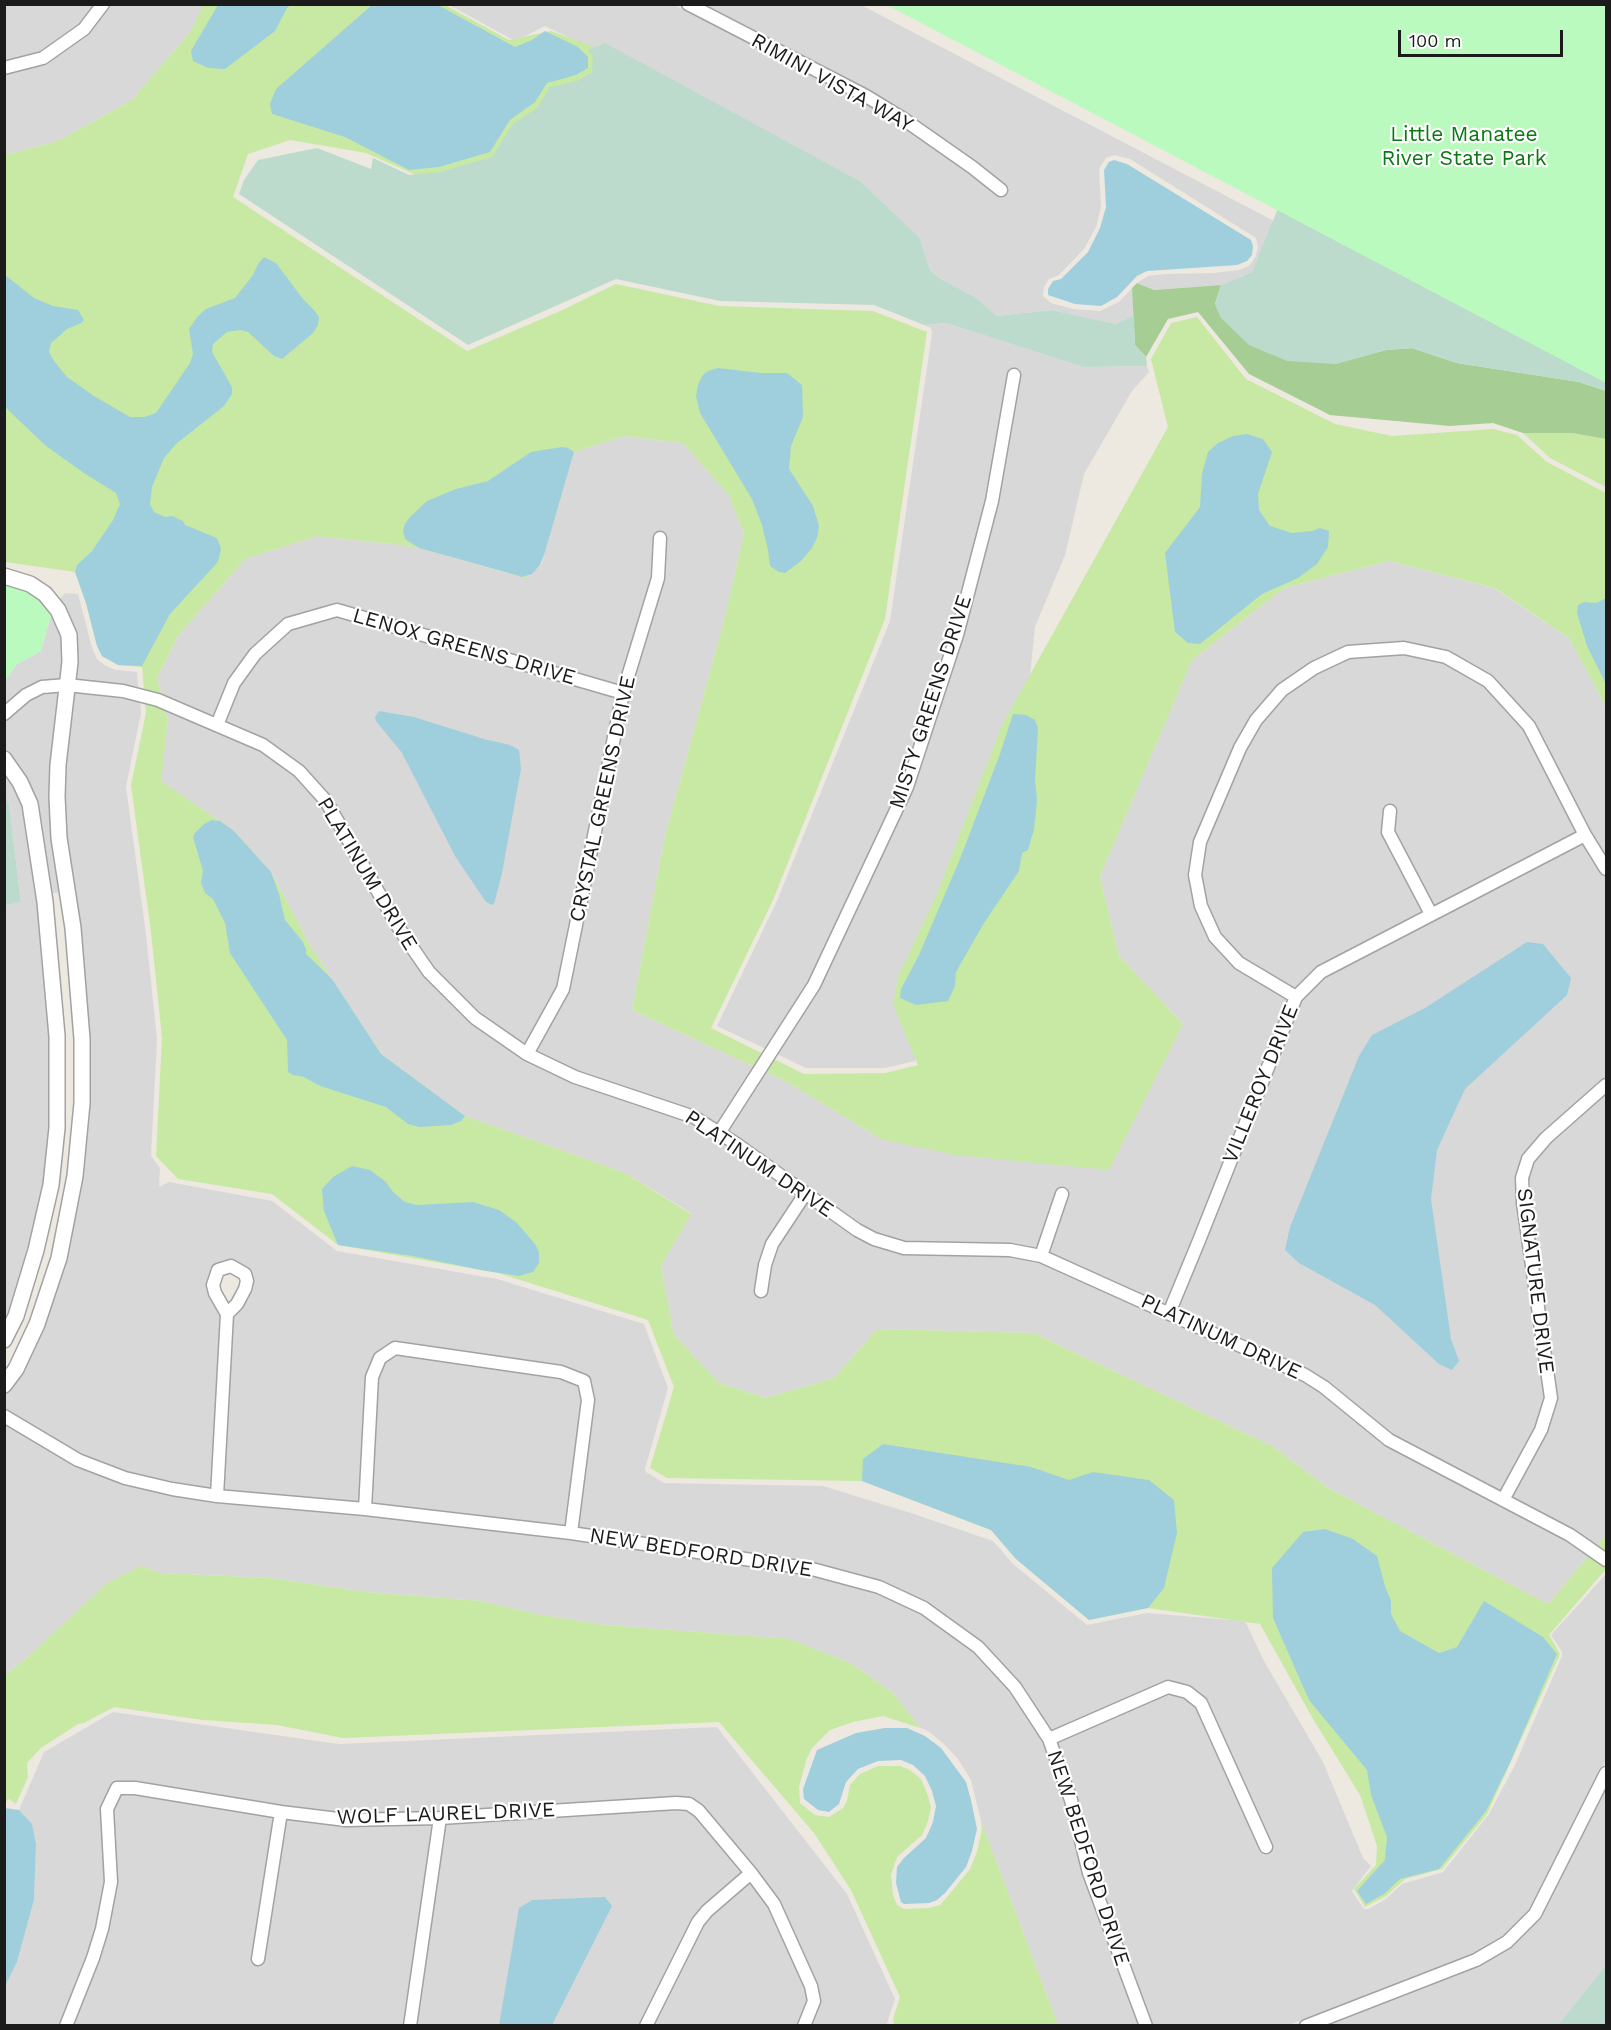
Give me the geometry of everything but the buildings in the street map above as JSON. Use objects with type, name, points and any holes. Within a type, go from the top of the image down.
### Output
[{"type":"street","points":[[4,68],[43,58],[84,29],[103,4]]},
{"type":"street","name":"RIMINI VISTA WAY","points":[[688,4],[866,96],[902,118],[1001,190]]},
{"type":"street","name":"MISTY GREENS DRIVE","points":[[719,1133],[814,985],[907,787],[957,635],[992,501],[1014,375]]},
{"type":"street","name":"CRYSTAL GREENS DRIVE","points":[[527,1054],[563,989],[622,693],[658,578],[660,538]]},
{"type":"street","points":[[4,576],[22,580],[37,588],[52,601],[67,627],[70,645],[57,797],[59,838],[68,899],[82,1039],[82,1102],[75,1176],[59,1258],[41,1313],[26,1349],[4,1385]]},
{"type":"street","name":"LENOX GREENS DRIVE","points":[[217,725],[234,683],[255,654],[288,624],[337,610],[622,693]]},
{"type":"street","points":[[1296,997],[1239,963],[1215,938],[1201,906],[1195,874],[1200,842],[1240,748],[1256,720],[1282,690],[1314,668],[1348,652],[1404,648],[1446,657],[1488,681],[1529,726],[1585,835],[1606,869]]},
{"type":"street","name":"PLATINUM DRIVE","points":[[4,714],[34,690],[51,685],[140,694],[217,725],[274,752],[308,780],[334,813],[400,930],[429,972],[475,1018],[527,1054],[575,1077],[686,1113],[719,1133],[867,1236],[888,1245],[914,1249],[1010,1250],[1041,1256],[1305,1375],[1324,1387],[1389,1440],[1570,1535],[1606,1560]]},
{"type":"street","points":[[4,759],[20,782],[30,804],[45,902],[57,1036],[57,1128],[51,1185],[36,1250],[16,1316],[4,1340]]},
{"type":"street","points":[[1390,811],[1388,832],[1431,914]]},
{"type":"street","name":"VILLEROY DRIVE","points":[[1169,1313],[1296,997],[1321,972],[1585,835]]},
{"type":"street","points":[[45,902],[68,899]]},
{"type":"street","name":"SIGNATURE DRIVE","points":[[1503,1500],[1541,1430],[1551,1398],[1523,1203],[1522,1178],[1528,1159],[1546,1138],[1606,1085]]},
{"type":"street","points":[[761,1291],[765,1265],[772,1244],[806,1194]]},
{"type":"street","points":[[1041,1256],[1062,1194]]},
{"type":"street","points":[[217,1496],[227,1314]]},
{"type":"street","points":[[365,1509],[372,1377],[380,1358],[395,1348],[561,1372],[584,1381],[588,1400],[571,1533]]},
{"type":"street","name":"NEW BEDFORD DRIVE","points":[[4,1416],[78,1460],[125,1478],[217,1496],[365,1509],[571,1533],[812,1569],[879,1587],[924,1608],[978,1647],[1015,1687],[1049,1739],[1071,1800],[1089,1873],[1146,2025]]},
{"type":"street","points":[[1049,1739],[1168,1687],[1186,1692],[1201,1703],[1266,1847]]},
{"type":"street","points":[[1306,2025],[1476,1960],[1507,1942],[1535,1914],[1606,1773]]},
{"type":"street","name":"WOLF LAUREL DRIVE","points":[[66,2025],[102,1929],[111,1882],[107,1809],[117,1788],[135,1788],[281,1812],[346,1820],[440,1818],[689,1804],[699,1811],[774,1904],[811,1986],[814,2001],[804,2025]]},
{"type":"street","points":[[258,1959],[281,1812]]},
{"type":"street","points":[[410,2025],[440,1818]]},
{"type":"street","points":[[646,2025],[698,1922],[706,1911],[751,1873]]},
{"type":"shaded area","points":[[5,5],[203,5],[191,31],[132,100],[58,141],[5,155]]},
{"type":"shaded area","points":[[449,5],[674,5],[863,102],[969,172],[1002,198],[1009,188],[905,113],[869,91],[702,5],[861,5],[1274,221],[1252,272],[1221,285],[1154,290],[1137,283],[1148,276],[1239,270],[1249,266],[1256,256],[1258,247],[1256,238],[1130,159],[1114,155],[1106,158],[1099,169],[1101,207],[1096,227],[1084,249],[1059,275],[1049,279],[1044,287],[1043,296],[1051,303],[1073,309],[1100,311],[1119,302],[1132,288],[1134,315],[1116,324],[1052,310],[997,316],[975,297],[939,278],[930,270],[919,237],[860,181],[605,44],[588,50],[580,43],[545,26],[515,41]]},
{"type":"shaded area","points":[[946,323],[1083,367],[1147,366],[1149,372],[1132,391],[1084,474],[1065,555],[1035,627],[1026,715],[926,1042],[915,1061],[885,1068],[806,1068],[777,1054],[819,988],[913,789],[963,637],[997,503],[1020,369],[1009,368],[986,500],[951,634],[902,785],[809,982],[766,1049],[717,1026],[777,901],[890,621],[932,333],[931,328],[924,325]]},
{"type":"shaded area","points":[[624,436],[683,443],[728,494],[744,533],[724,621],[665,836],[632,1010],[789,1083],[881,1139],[1183,1024],[1119,956],[1100,876],[1192,660],[1284,588],[1389,561],[1494,588],[1569,638],[1606,707],[1606,1535],[1548,1604],[1328,1488],[1272,1446],[1033,1333],[877,1329],[834,1378],[766,1398],[719,1383],[674,1335],[661,1266],[691,1213],[625,1173],[465,1116],[381,1054],[311,947],[271,872],[234,831],[160,781],[168,720],[157,678],[178,636],[245,559],[317,536],[419,548],[527,577],[541,565],[574,452]]},
{"type":"shaded area","points":[[65,593],[78,594],[97,659],[116,670],[137,672],[138,687],[74,679],[72,624],[59,600]]},
{"type":"shaded area","points":[[52,612],[63,637],[62,679],[41,680],[31,685],[5,707],[5,681],[17,664],[41,651]]},
{"type":"shaded area","points":[[61,691],[61,892],[50,894],[16,764],[5,749],[4,722],[29,700],[43,693]]},
{"type":"shaded area","points":[[72,692],[140,701],[141,713],[126,787],[146,934],[157,1039],[151,1156],[160,1168],[159,1187],[169,1182],[272,1201],[337,1251],[497,1279],[644,1324],[668,1388],[645,1469],[646,1472],[664,1483],[823,1486],[914,1514],[993,1541],[1013,1564],[1087,1625],[1147,1613],[1243,1621],[1323,1762],[1363,1858],[1371,1866],[1352,1891],[1364,1909],[1386,1899],[1402,1884],[1443,1872],[1489,1814],[1514,1767],[1562,1656],[1562,1652],[1551,1635],[1606,1574],[1606,1760],[1530,1910],[1504,1936],[1474,1954],[1289,2025],[1153,2025],[1095,1871],[1077,1798],[1056,1742],[1168,1693],[1184,1697],[1196,1707],[1264,1856],[1274,1849],[1206,1700],[1190,1686],[1167,1681],[1051,1731],[1020,1683],[982,1642],[928,1603],[882,1581],[813,1563],[578,1527],[594,1398],[587,1375],[563,1366],[393,1343],[377,1353],[360,1502],[223,1491],[233,1317],[252,1278],[249,1269],[233,1260],[223,1260],[216,1264],[209,1274],[207,1284],[210,1297],[221,1316],[211,1489],[127,1472],[81,1454],[5,1408],[4,1395],[26,1366],[55,1298],[67,1250],[88,1038],[81,927],[75,904],[65,837],[62,796]]},
{"type":"shaded area","points":[[5,769],[24,807],[38,898],[47,991],[52,1128],[45,1184],[22,1277],[5,1318],[4,905],[21,901],[9,805],[5,794]]},
{"type":"shaded area","points":[[396,1355],[559,1378],[579,1386],[582,1401],[566,1526],[372,1504],[378,1378],[384,1362]]},
{"type":"shaded area","points":[[4,1423],[76,1466],[123,1484],[170,1495],[211,1503],[365,1516],[570,1539],[810,1575],[877,1593],[921,1614],[974,1652],[1010,1691],[1043,1742],[1066,1802],[1140,2025],[1058,2025],[981,1821],[971,1780],[958,1759],[944,1744],[928,1731],[920,1728],[893,1693],[852,1664],[789,1639],[605,1625],[535,1614],[481,1601],[367,1592],[270,1578],[160,1573],[141,1566],[5,1675]]},
{"type":"shaded area","points":[[113,1712],[339,1744],[717,1727],[847,1894],[895,1999],[886,2026],[5,2026],[5,1986],[17,1962],[34,1900],[36,1844],[31,1824],[19,1810],[44,1752]]},
{"type":"shaded area","points":[[1606,1785],[1606,1965],[1558,2025],[1323,2026],[1477,1966],[1511,1946]]},
{"type":"green space","points":[[203,4],[445,5],[509,40],[551,31],[613,54],[497,159],[430,181],[366,153],[290,140],[248,154],[233,197],[467,351],[616,284],[719,306],[873,311],[927,332],[885,619],[773,900],[711,1028],[804,1074],[885,1073],[918,1065],[893,1005],[898,977],[936,896],[1002,725],[1168,427],[1151,359],[1171,323],[1197,317],[1246,379],[1335,424],[1392,436],[1493,429],[1517,435],[1547,462],[1606,493],[1606,707],[1569,638],[1495,588],[1389,561],[1284,588],[1192,660],[1100,876],[1119,956],[1183,1024],[1109,1170],[955,1155],[881,1139],[789,1083],[632,1010],[665,836],[724,621],[744,533],[728,494],[683,443],[624,436],[574,452],[540,565],[527,577],[419,548],[317,536],[245,559],[178,636],[157,678],[168,720],[161,781],[234,831],[271,872],[311,947],[381,1054],[465,1116],[625,1173],[691,1214],[661,1266],[674,1335],[719,1383],[766,1398],[834,1378],[877,1329],[1033,1333],[1272,1446],[1328,1488],[1548,1604],[1606,1535],[1606,1569],[1549,1635],[1560,1654],[1487,1814],[1442,1869],[1405,1879],[1386,1896],[1365,1907],[1354,1889],[1376,1865],[1377,1846],[1360,1795],[1313,1719],[1260,1624],[1148,1608],[1089,1620],[1016,1559],[991,1530],[862,1481],[667,1478],[650,1468],[674,1387],[648,1320],[498,1273],[338,1245],[272,1194],[178,1179],[156,1156],[162,1038],[151,932],[131,785],[146,713],[142,667],[118,665],[102,656],[75,572],[5,562],[5,155],[58,141],[132,100],[191,31]]},
{"type":"green space","name":"Little Manatee River State Park","points":[[887,5],[1606,5],[1606,383]]},
{"type":"green space","points":[[605,43],[860,181],[919,237],[930,270],[939,278],[975,297],[997,316],[1052,310],[1116,324],[1134,315],[1135,345],[1146,357],[1147,366],[1083,367],[946,323],[924,325],[874,305],[720,301],[616,279],[468,345],[239,194],[244,180],[258,160],[317,148],[371,169],[373,158],[409,175],[440,172],[492,157],[513,124],[538,107],[550,87],[577,81],[592,72],[593,56],[588,50]]},
{"type":"green space","points":[[1288,184],[1606,208],[1606,391],[1579,382],[1457,363],[1412,348],[1386,350],[1335,364],[1287,361],[1249,345],[1221,318],[1215,305],[1221,285],[1252,272]]},
{"type":"green space","points":[[1137,283],[1154,290],[1221,285],[1215,304],[1335,364],[1386,350],[1412,348],[1457,363],[1579,382],[1606,391],[1606,439],[1572,433],[1523,433],[1493,423],[1450,426],[1330,415],[1249,374],[1198,312],[1168,319],[1146,357],[1135,345],[1132,288]]},
{"type":"green space","points":[[1523,433],[1572,433],[1606,439],[1606,487],[1550,458]]},
{"type":"green space","points":[[5,582],[34,593],[52,612],[41,651],[17,664],[5,681]]},
{"type":"green space","points":[[5,794],[9,805],[21,902],[5,905]]},
{"type":"green space","points":[[141,1566],[160,1573],[270,1578],[367,1592],[481,1601],[536,1614],[605,1625],[790,1639],[852,1664],[893,1693],[920,1728],[883,1716],[853,1722],[830,1730],[812,1748],[807,1758],[799,1787],[800,1803],[815,1815],[829,1817],[843,1808],[850,1785],[860,1774],[878,1766],[900,1766],[910,1770],[921,1779],[931,1807],[928,1821],[922,1835],[897,1857],[891,1875],[893,1895],[897,1905],[904,1909],[940,1905],[948,1896],[970,1869],[977,1852],[982,1829],[981,1821],[1058,2025],[894,2025],[893,2019],[900,1997],[851,1890],[814,1833],[719,1722],[343,1738],[277,1725],[203,1720],[114,1707],[78,1724],[41,1748],[27,1763],[28,1777],[16,1804],[9,1799],[5,1802],[5,1675],[29,1656],[107,1583]]},
{"type":"green space","points":[[1606,1965],[1606,2025],[1558,2025]]},
{"type":"water","points":[[218,5],[291,5],[287,8],[275,31],[225,69],[208,68],[193,61],[191,51]]},
{"type":"water","points":[[372,5],[438,5],[515,47],[532,40],[545,31],[578,47],[588,57],[588,68],[576,75],[547,83],[535,102],[510,120],[490,152],[439,167],[409,170],[345,137],[272,114],[270,104],[276,89]]},
{"type":"water","points":[[1114,160],[1127,164],[1251,240],[1252,255],[1247,261],[1237,265],[1147,271],[1137,276],[1117,297],[1101,306],[1075,304],[1048,295],[1048,289],[1053,281],[1061,279],[1088,252],[1100,228],[1106,207],[1104,170],[1109,162]]},
{"type":"water","points":[[264,257],[276,263],[314,310],[319,317],[318,325],[313,333],[282,359],[274,356],[248,332],[240,330],[227,332],[213,344],[212,352],[232,387],[232,394],[224,406],[176,444],[164,458],[152,487],[150,504],[154,512],[165,517],[172,516],[183,521],[185,525],[217,538],[221,549],[219,558],[170,614],[142,666],[118,665],[102,656],[97,646],[75,572],[77,565],[92,551],[113,520],[120,504],[116,493],[46,446],[5,407],[5,275],[34,298],[53,306],[78,310],[84,320],[67,329],[51,343],[49,352],[54,361],[67,377],[94,396],[130,417],[144,417],[156,413],[190,363],[193,354],[189,329],[198,316],[206,309],[235,298]]},
{"type":"water","points":[[718,368],[761,373],[787,373],[802,385],[803,417],[791,446],[789,469],[813,506],[819,526],[812,548],[801,561],[785,573],[770,566],[762,525],[752,499],[700,413],[696,396],[698,385],[702,376]]},
{"type":"water","points":[[1247,434],[1263,439],[1272,452],[1258,494],[1259,510],[1270,526],[1292,533],[1320,528],[1329,531],[1328,547],[1317,564],[1298,578],[1262,594],[1200,644],[1188,643],[1175,632],[1165,553],[1200,507],[1202,474],[1208,452],[1218,443],[1233,436]]},
{"type":"water","points":[[562,447],[574,452],[545,552],[540,565],[532,574],[522,577],[419,548],[405,539],[403,530],[405,524],[427,501],[456,489],[488,481],[531,452]]},
{"type":"water","points":[[1606,598],[1606,684],[1587,646],[1577,613],[1578,605],[1584,602],[1596,603]]},
{"type":"water","points":[[379,711],[414,717],[510,745],[519,750],[521,769],[494,904],[486,902],[455,856],[402,753],[376,721],[375,717]]},
{"type":"water","points":[[1013,714],[1026,715],[1035,720],[1038,728],[1035,780],[1037,800],[1034,829],[1028,850],[1022,853],[1019,871],[984,923],[956,972],[955,986],[948,1001],[916,1005],[900,998],[901,989],[919,955],[960,859]]},
{"type":"water","points":[[212,820],[220,821],[234,831],[271,872],[285,920],[303,942],[306,954],[332,979],[381,1054],[465,1116],[461,1121],[451,1125],[420,1127],[408,1124],[386,1107],[320,1086],[304,1077],[288,1072],[287,1040],[230,953],[225,923],[213,899],[205,893],[201,883],[203,871],[193,837],[204,824]]},
{"type":"water","points":[[1527,942],[1543,944],[1571,978],[1567,995],[1465,1089],[1437,1150],[1431,1199],[1451,1339],[1459,1361],[1452,1370],[1439,1364],[1375,1305],[1299,1263],[1285,1250],[1290,1227],[1359,1056],[1372,1035],[1425,1008]]},
{"type":"water","points":[[352,1166],[370,1170],[386,1182],[393,1192],[405,1202],[417,1205],[473,1202],[499,1210],[517,1223],[535,1244],[539,1252],[539,1263],[533,1272],[519,1276],[413,1256],[338,1245],[324,1211],[322,1189],[333,1177]]},
{"type":"water","points":[[883,1444],[1031,1467],[1069,1480],[1093,1472],[1149,1480],[1174,1500],[1177,1533],[1164,1588],[1148,1608],[1089,1620],[1016,1559],[991,1530],[862,1481],[863,1459]]},
{"type":"water","points":[[1325,1529],[1353,1539],[1377,1556],[1391,1601],[1391,1614],[1400,1631],[1439,1653],[1457,1647],[1484,1601],[1543,1637],[1557,1654],[1509,1765],[1486,1811],[1439,1869],[1400,1879],[1384,1894],[1366,1904],[1357,1891],[1385,1860],[1387,1837],[1371,1795],[1367,1770],[1309,1700],[1273,1618],[1272,1568],[1303,1532]]},
{"type":"water","points":[[885,1728],[907,1728],[925,1736],[941,1748],[966,1782],[971,1800],[977,1829],[966,1867],[945,1893],[929,1903],[904,1904],[901,1902],[896,1883],[897,1867],[926,1838],[933,1822],[936,1806],[925,1776],[913,1765],[901,1760],[878,1761],[858,1769],[846,1782],[839,1804],[829,1812],[818,1810],[804,1799],[803,1789],[817,1750],[856,1733]]},
{"type":"water","points":[[5,1808],[19,1810],[32,1824],[36,1844],[34,1900],[17,1962],[5,1986]]},
{"type":"water","points":[[605,1897],[612,1906],[552,2025],[499,2025],[519,1908],[532,1900]]}]
